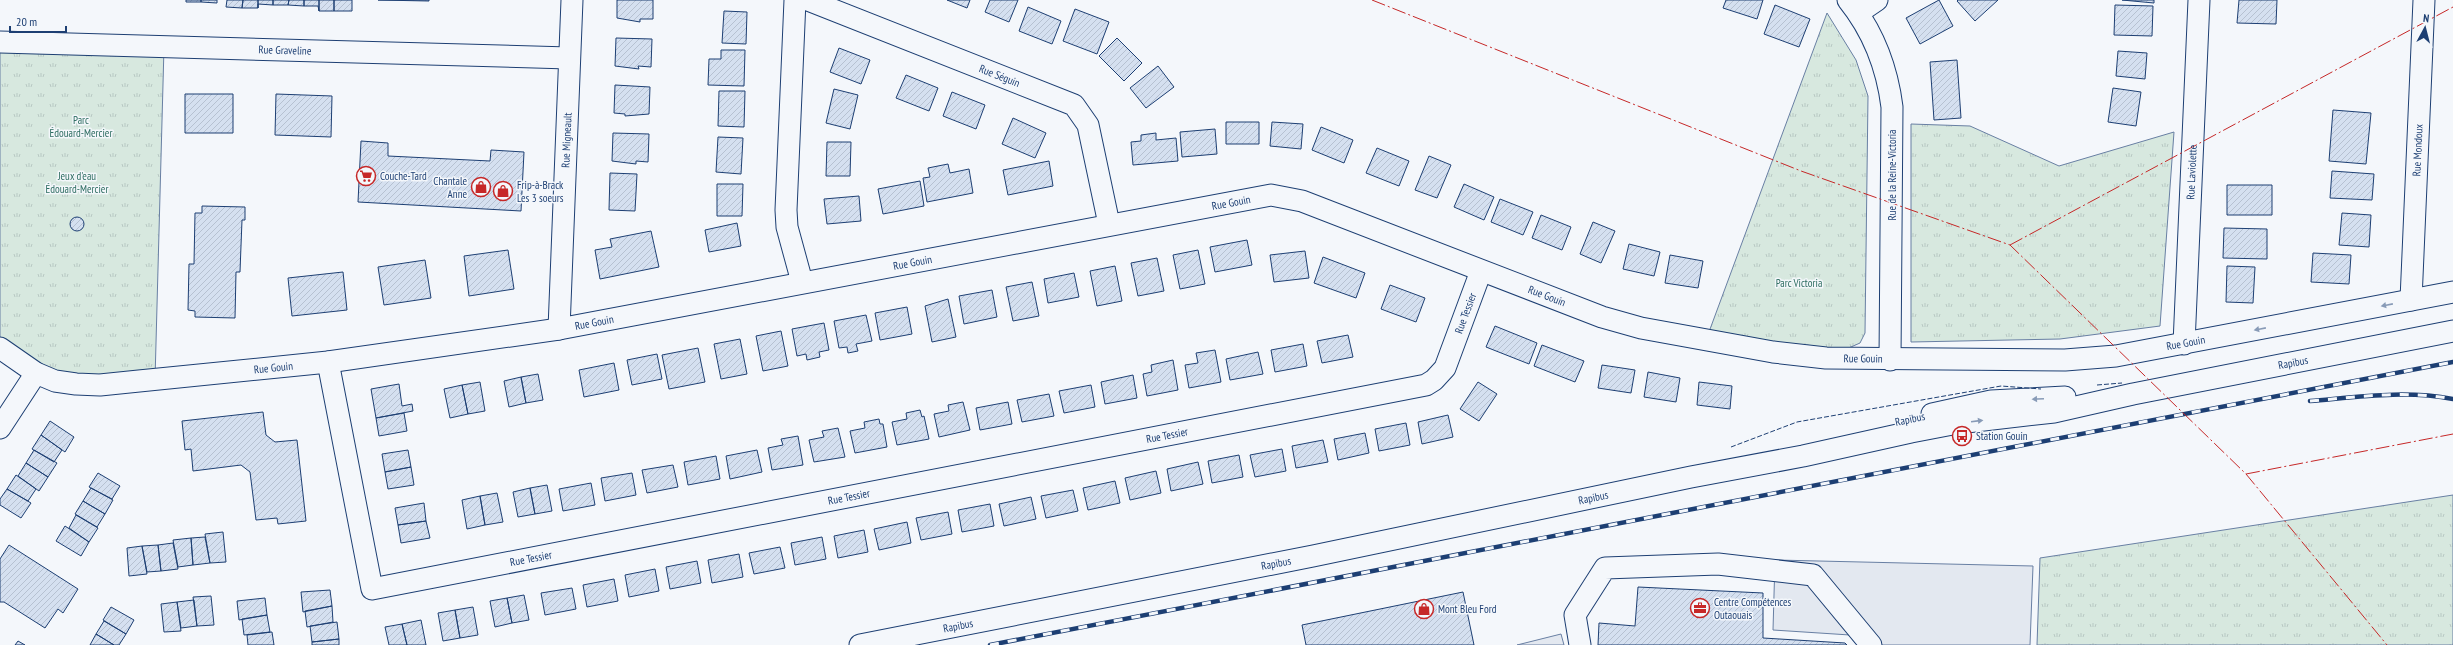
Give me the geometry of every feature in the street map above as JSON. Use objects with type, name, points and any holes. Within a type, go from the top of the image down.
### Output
[{"type":"street","name":"Rue Migneault","points":[[559,329],[572,0]]},
{"type":"street","points":[[795,0],[786,210],[787,227],[802,282]]},
{"type":"street","name":"Rue Séguin","points":[[808,0],[1074,105],[1088,125],[1109,224]]},
{"type":"street","points":[[1853,6],[1877,0]]},
{"type":"street","name":"Rue Laviolette","points":[[2184,344],[2199,0]]},
{"type":"street","name":"Rue Mondoux","points":[[2411,300],[2424,0]]},
{"type":"street","name":"Rue de la Reine-Victoria","points":[[1853,6],[1877,48],[1884,67],[1892,107],[1890,360]]},
{"type":"street","name":"Rue Graveline","points":[[0,42],[569,58]]},
{"type":"street","name":"Rue Gouin","points":[[0,348],[36,373],[56,381],[100,384],[328,362],[559,329],[1256,196],[1278,196],[1302,201],[1602,317],[1641,328],[1773,352],[1826,358],[1890,360],[2091,359],[2184,344],[2453,292]]},
{"type":"street","name":"Rue Tessier","points":[[328,362],[372,589],[1426,384],[1434,380],[1445,368],[1481,271]]},
{"type":"street","name":"Rapibus","points":[[860,645],[1306,558],[1691,477],[1799,443],[1991,402],[2133,394],[2453,330]]},
{"type":"street","points":[[0,428],[36,373]]},
{"type":"street","points":[[1580,645],[1576,615],[1605,568],[1718,564],[1813,575],[1871,645]]},
{"type":"green space","name":"Parc Victoria","points":[[1827,13],[1856,60],[1868,96],[1865,333],[1860,343],[1826,358],[1706,340]]},
{"type":"green space","name":"Parc Édouard-Mercier","points":[[0,42],[164,47],[155,380],[76,384],[0,348]]},
{"type":"green space","points":[[1911,124],[1970,126],[2059,166],[2174,132],[2160,326],[2060,339],[1911,342]]},
{"type":"green space","points":[[2453,495],[2453,645],[2037,645],[2040,558]]},
{"type":"shaded area","points":[[1775,560],[2033,566],[2030,645],[1858,645],[1850,635],[1773,630]]},
{"type":"shaded area","points":[[1561,634],[1564,645],[1517,645]]},
{"type":"building","points":[[186,0],[201,0],[201,2],[186,2]]},
{"type":"building","points":[[201,0],[217,0],[217,3],[201,2]]},
{"type":"building","points":[[227,0],[243,0],[242,8],[226,7]]},
{"type":"building","points":[[243,0],[258,0],[258,8],[242,8]]},
{"type":"building","points":[[258,0],[273,0],[273,5],[258,4]]},
{"type":"building","points":[[273,0],[289,0],[288,5],[273,5]]},
{"type":"building","points":[[289,0],[304,0],[304,6],[288,5]]},
{"type":"building","points":[[304,0],[319,0],[319,11],[318,6],[304,6]]},
{"type":"building","points":[[319,0],[334,0],[334,11],[319,11]]},
{"type":"building","points":[[334,0],[352,0],[352,11],[334,11]]},
{"type":"building","points":[[378,0],[429,0],[429,1]]},
{"type":"building","points":[[617,0],[653,0],[653,19],[640,19],[640,22],[617,18]]},
{"type":"building","points":[[947,0],[970,0],[967,8]]},
{"type":"building","points":[[990,0],[1018,0],[1009,22],[985,12]]},
{"type":"building","points":[[1726,0],[1763,0],[1757,19],[1723,8]]},
{"type":"building","points":[[1939,0],[1953,26],[1920,44],[1906,18]]},
{"type":"building","points":[[1998,0],[1975,21],[1957,1]]},
{"type":"building","points":[[2122,0],[2154,0],[2154,3]]},
{"type":"building","points":[[2239,0],[2277,0],[2276,24],[2237,23]]},
{"type":"building","points":[[1775,5],[1810,19],[1799,47],[1764,34]]},
{"type":"building","points":[[2115,5],[2153,6],[2152,36],[2114,35]]},
{"type":"building","points":[[1028,7],[1061,21],[1052,44],[1019,31]]},
{"type":"building","points":[[1075,9],[1109,22],[1097,54],[1063,41]]},
{"type":"building","points":[[724,11],[747,12],[746,44],[722,43]]},
{"type":"building","points":[[616,38],[652,39],[651,67],[638,66],[639,69],[615,66]]},
{"type":"building","points":[[1117,38],[1142,63],[1124,81],[1099,56]]},
{"type":"building","points":[[839,48],[870,60],[861,84],[830,72]]},
{"type":"building","points":[[721,50],[745,50],[744,86],[708,85],[709,59],[721,59]]},
{"type":"building","points":[[2118,51],[2147,53],[2145,79],[2116,76]]},
{"type":"building","points":[[1957,60],[1961,118],[1934,120],[1930,62]]},
{"type":"building","points":[[1158,66],[1174,87],[1146,108],[1130,88]]},
{"type":"building","points":[[906,75],[938,88],[929,111],[896,98]]},
{"type":"building","points":[[615,85],[650,87],[649,114],[625,116],[625,114],[614,113]]},
{"type":"building","points":[[2113,88],[2141,92],[2136,126],[2108,122]]},
{"type":"building","points":[[834,89],[858,95],[850,129],[826,123]]},
{"type":"building","points":[[719,91],[745,91],[744,127],[718,126]]},
{"type":"building","points":[[952,92],[985,105],[976,129],[943,116]]},
{"type":"building","points":[[185,94],[233,94],[233,133],[185,133]]},
{"type":"building","points":[[276,94],[332,96],[331,137],[275,135]]},
{"type":"building","points":[[2333,110],[2371,113],[2366,164],[2329,161]]},
{"type":"building","points":[[1013,118],[1046,133],[1035,158],[1002,144]]},
{"type":"building","points":[[1226,122],[1259,122],[1259,144],[1226,144]]},
{"type":"building","points":[[1272,122],[1303,124],[1301,149],[1270,146]]},
{"type":"building","points":[[1321,127],[1353,140],[1344,163],[1312,150]]},
{"type":"building","points":[[1215,129],[1217,154],[1182,157],[1180,132]]},
{"type":"building","points":[[613,133],[649,134],[648,162],[636,161],[636,164],[612,161]]},
{"type":"building","points":[[1156,133],[1156,140],[1176,138],[1178,161],[1133,165],[1131,142],[1141,141],[1141,135]]},
{"type":"building","points":[[718,137],[743,138],[741,174],[716,172]]},
{"type":"building","points":[[361,141],[388,143],[388,156],[490,161],[491,150],[524,152],[521,211],[358,202]]},
{"type":"building","points":[[827,142],[851,142],[850,176],[826,176]]},
{"type":"building","points":[[1377,148],[1409,161],[1399,186],[1366,173]]},
{"type":"building","points":[[1429,156],[1451,165],[1437,198],[1415,190]]},
{"type":"building","points":[[1049,161],[1053,186],[1008,195],[1003,170]]},
{"type":"building","points":[[948,164],[950,173],[969,169],[973,193],[927,202],[923,178],[930,177],[928,168]]},
{"type":"building","points":[[2332,171],[2374,174],[2372,200],[2330,198]]},
{"type":"building","points":[[610,173],[637,174],[635,211],[609,210]]},
{"type":"building","points":[[920,181],[924,206],[883,214],[878,189]]},
{"type":"building","points":[[717,184],[743,184],[742,216],[717,216]]},
{"type":"building","points":[[1464,184],[1494,197],[1484,220],[1454,207]]},
{"type":"building","points":[[2227,185],[2272,185],[2272,215],[2227,215]]},
{"type":"building","points":[[859,196],[861,221],[827,224],[824,199]]},
{"type":"building","points":[[1500,199],[1533,212],[1523,235],[1491,222]]},
{"type":"building","points":[[202,206],[245,207],[245,220],[242,220],[240,272],[236,272],[235,318],[195,317],[195,311],[188,310],[189,264],[194,264],[195,213],[202,213]]},
{"type":"building","points":[[2342,213],[2371,215],[2369,247],[2339,245]]},
{"type":"building","points":[[1541,215],[1571,227],[1562,250],[1532,238]]},
{"type":"building","points":[[77,217],[82,219],[84,224],[82,229],[77,231],[72,229],[70,224],[72,219]]},
{"type":"building","points":[[1593,222],[1615,231],[1601,263],[1580,254]]},
{"type":"building","points":[[737,223],[741,246],[709,252],[705,230]]},
{"type":"building","points":[[2224,228],[2267,229],[2267,259],[2223,258]]},
{"type":"building","points":[[651,231],[659,267],[600,279],[595,250],[612,247],[610,239]]},
{"type":"building","points":[[1247,240],[1252,265],[1215,272],[1210,247]]},
{"type":"building","points":[[1629,244],[1660,252],[1654,276],[1623,269]]},
{"type":"building","points":[[508,250],[514,289],[469,296],[464,256]]},
{"type":"building","points":[[1198,250],[1205,284],[1180,289],[1173,255]]},
{"type":"building","points":[[1305,251],[1309,278],[1274,282],[1270,255]]},
{"type":"building","points":[[2313,253],[2351,255],[2349,284],[2311,282]]},
{"type":"building","points":[[1670,255],[1703,261],[1698,288],[1665,283]]},
{"type":"building","points":[[1323,257],[1365,273],[1356,298],[1314,283]]},
{"type":"building","points":[[1157,258],[1164,291],[1138,296],[1131,263]]},
{"type":"building","points":[[425,260],[431,298],[384,305],[378,267]]},
{"type":"building","points":[[1115,266],[1122,301],[1097,306],[1090,271]]},
{"type":"building","points":[[2227,266],[2255,267],[2253,303],[2226,302]]},
{"type":"building","points":[[343,272],[347,310],[292,316],[288,278]]},
{"type":"building","points":[[1074,273],[1079,297],[1048,303],[1044,279]]},
{"type":"building","points":[[1032,282],[1039,316],[1013,321],[1006,287]]},
{"type":"building","points":[[1390,285],[1425,298],[1416,322],[1381,309]]},
{"type":"building","points":[[992,290],[997,317],[964,324],[959,296]]},
{"type":"building","points":[[948,299],[956,337],[932,342],[925,306]]},
{"type":"building","points":[[907,307],[912,334],[880,340],[875,313]]},
{"type":"building","points":[[866,315],[872,341],[856,344],[858,351],[848,353],[847,347],[839,348],[834,321]]},
{"type":"building","points":[[824,323],[829,350],[819,352],[820,357],[807,360],[806,354],[797,356],[792,329]]},
{"type":"building","points":[[1495,326],[1537,343],[1529,364],[1486,347]]},
{"type":"building","points":[[781,331],[788,366],[763,371],[756,336]]},
{"type":"building","points":[[1348,335],[1353,357],[1322,363],[1317,341]]},
{"type":"building","points":[[740,339],[747,374],[721,379],[714,344]]},
{"type":"building","points":[[1303,344],[1307,366],[1275,372],[1271,350]]},
{"type":"building","points":[[1542,345],[1584,361],[1575,382],[1534,366]]},
{"type":"building","points":[[698,348],[705,382],[669,389],[662,355]]},
{"type":"building","points":[[1215,350],[1221,382],[1189,388],[1185,365],[1198,363],[1196,353]]},
{"type":"building","points":[[1258,352],[1263,374],[1230,380],[1226,359]]},
{"type":"building","points":[[657,354],[662,379],[632,385],[627,360]]},
{"type":"building","points":[[1173,360],[1178,390],[1147,396],[1143,374],[1152,372],[1151,365]]},
{"type":"building","points":[[614,363],[619,390],[584,397],[579,370]]},
{"type":"building","points":[[1602,365],[1635,370],[1631,393],[1598,388]]},
{"type":"building","points":[[1648,372],[1680,378],[1676,402],[1644,397]]},
{"type":"building","points":[[538,374],[543,400],[526,403],[521,377]]},
{"type":"building","points":[[1133,375],[1137,398],[1105,404],[1101,382]]},
{"type":"building","points":[[521,377],[526,403],[509,407],[504,381]]},
{"type":"building","points":[[480,382],[485,411],[468,414],[462,385]]},
{"type":"building","points":[[1478,382],[1497,394],[1479,421],[1460,409]]},
{"type":"building","points":[[1699,382],[1732,386],[1730,409],[1697,405]]},
{"type":"building","points":[[399,384],[402,406],[412,404],[413,411],[376,418],[371,389]]},
{"type":"building","points":[[462,385],[468,414],[450,418],[444,389]]},
{"type":"building","points":[[1091,385],[1095,407],[1064,413],[1059,391]]},
{"type":"building","points":[[1049,394],[1054,416],[1022,422],[1017,400]]},
{"type":"building","points":[[963,402],[970,430],[939,437],[934,414],[949,411],[948,405]]},
{"type":"building","points":[[1008,402],[1012,424],[980,430],[976,408]]},
{"type":"building","points":[[920,410],[922,417],[924,416],[929,439],[897,445],[892,422],[907,419],[906,413]]},
{"type":"building","points":[[263,412],[266,435],[275,442],[297,440],[306,521],[278,524],[277,518],[256,520],[250,472],[241,465],[193,471],[191,449],[185,450],[182,421]]},
{"type":"building","points":[[404,413],[407,431],[379,436],[376,418]]},
{"type":"building","points":[[1448,415],[1453,437],[1422,444],[1418,422]]},
{"type":"building","points":[[879,419],[880,424],[883,424],[887,447],[855,453],[850,431],[865,428],[864,422]]},
{"type":"building","points":[[50,421],[74,437],[65,452],[41,435]]},
{"type":"building","points":[[1406,423],[1410,445],[1379,451],[1375,429]]},
{"type":"building","points":[[838,428],[845,457],[814,462],[809,440],[824,437],[822,431]]},
{"type":"building","points":[[1365,433],[1369,453],[1338,460],[1334,439]]},
{"type":"building","points":[[41,435],[62,450],[54,462],[32,449]]},
{"type":"building","points":[[798,436],[803,465],[772,470],[768,448],[783,445],[781,439]]},
{"type":"building","points":[[1323,440],[1328,462],[1296,468],[1292,446]]},
{"type":"building","points":[[1282,449],[1286,471],[1255,477],[1250,455]]},
{"type":"building","points":[[34,450],[57,463],[48,477],[26,463]]},
{"type":"building","points":[[408,450],[411,467],[385,472],[382,454]]},
{"type":"building","points":[[757,450],[762,472],[730,479],[726,456]]},
{"type":"building","points":[[1239,455],[1243,477],[1212,483],[1208,461]]},
{"type":"building","points":[[716,456],[720,479],[688,485],[684,462]]},
{"type":"building","points":[[1198,462],[1203,484],[1171,491],[1167,469]]},
{"type":"building","points":[[26,463],[48,477],[39,491],[18,476]]},
{"type":"building","points":[[673,465],[678,487],[647,493],[642,470]]},
{"type":"building","points":[[411,467],[414,485],[388,489],[385,472]]},
{"type":"building","points":[[1156,471],[1161,493],[1130,500],[1125,478]]},
{"type":"building","points":[[98,473],[120,486],[112,499],[89,487]]},
{"type":"building","points":[[632,473],[636,495],[605,501],[601,478]]},
{"type":"building","points":[[16,475],[36,489],[28,501],[7,489]]},
{"type":"building","points":[[1115,481],[1120,503],[1088,510],[1083,488]]},
{"type":"building","points":[[591,483],[595,505],[563,511],[559,489]]},
{"type":"building","points":[[547,485],[552,511],[535,514],[530,488]]},
{"type":"building","points":[[91,488],[113,500],[105,514],[83,501]]},
{"type":"building","points":[[530,488],[535,514],[518,517],[513,492]]},
{"type":"building","points":[[7,489],[31,503],[21,518],[0,505],[0,499]]},
{"type":"building","points":[[1073,490],[1078,511],[1046,518],[1041,496]]},
{"type":"building","points":[[497,493],[503,522],[485,525],[480,496]]},
{"type":"building","points":[[480,496],[485,525],[467,529],[462,500]]},
{"type":"building","points":[[1031,497],[1036,519],[1004,526],[999,504]]},
{"type":"building","points":[[83,501],[105,514],[97,527],[75,514]]},
{"type":"building","points":[[424,503],[426,521],[398,525],[395,508]]},
{"type":"building","points":[[990,504],[994,526],[962,532],[958,510]]},
{"type":"building","points":[[948,512],[952,534],[921,540],[916,518]]},
{"type":"building","points":[[76,515],[98,528],[89,542],[69,528]]},
{"type":"building","points":[[426,521],[430,538],[401,543],[398,525]]},
{"type":"building","points":[[907,522],[911,543],[879,550],[874,529]]},
{"type":"building","points":[[65,526],[89,542],[81,556],[56,541]]},
{"type":"building","points":[[864,530],[868,552],[838,558],[834,536]]},
{"type":"building","points":[[223,532],[226,562],[210,563],[205,534]]},
{"type":"building","points":[[205,537],[210,563],[193,565],[191,538]]},
{"type":"building","points":[[822,537],[826,559],[795,565],[791,543]]},
{"type":"building","points":[[191,538],[193,565],[178,567],[173,540]]},
{"type":"building","points":[[173,543],[178,569],[161,571],[158,545]]},
{"type":"building","points":[[9,545],[78,589],[63,613],[58,609],[45,628],[4,602],[0,602],[0,559]]},
{"type":"building","points":[[158,545],[161,571],[147,572],[142,546]]},
{"type":"building","points":[[142,546],[147,574],[129,576],[127,548]]},
{"type":"building","points":[[780,547],[785,568],[754,574],[749,553]]},
{"type":"building","points":[[739,554],[743,577],[712,583],[708,560]]},
{"type":"building","points":[[697,561],[701,583],[670,589],[666,567]]},
{"type":"building","points":[[655,569],[659,591],[629,597],[625,575]]},
{"type":"building","points":[[614,579],[618,601],[587,607],[583,585]]},
{"type":"building","name":"Centre Compétences Outaouais","points":[[1638,587],[1763,593],[1763,638],[1845,643],[1847,645],[1598,645],[1599,623],[1635,626]]},
{"type":"building","points":[[572,588],[576,609],[545,615],[541,593]]},
{"type":"building","points":[[330,590],[332,606],[303,612],[301,592]]},
{"type":"building","name":"Mont Bleu Ford","points":[[1463,592],[1474,645],[1306,645],[1302,625]]},
{"type":"building","points":[[524,595],[529,620],[512,623],[507,598]]},
{"type":"building","points":[[211,596],[214,625],[197,626],[193,597]]},
{"type":"building","points":[[265,598],[267,615],[239,620],[237,601]]},
{"type":"building","points":[[507,598],[512,623],[495,627],[490,601]]},
{"type":"building","points":[[194,600],[197,626],[181,628],[177,602]]},
{"type":"building","points":[[177,602],[181,631],[164,632],[161,604]]},
{"type":"building","points":[[332,606],[333,622],[307,627],[305,611]]},
{"type":"building","points":[[111,607],[134,620],[126,634],[103,620]]},
{"type":"building","points":[[473,607],[478,635],[460,638],[455,610]]},
{"type":"building","points":[[455,610],[460,638],[443,641],[438,613]]},
{"type":"building","points":[[267,615],[270,632],[244,635],[242,619]]},
{"type":"building","points":[[421,620],[426,645],[407,645],[402,624]]},
{"type":"building","points":[[104,621],[126,634],[119,645],[114,645],[96,634]]},
{"type":"building","points":[[337,622],[339,639],[312,642],[310,626]]},
{"type":"building","points":[[402,624],[407,645],[389,645],[385,627]]},
{"type":"building","points":[[272,632],[274,645],[248,645],[247,635]]},
{"type":"building","points":[[96,634],[114,645],[90,645]]},
{"type":"building","points":[[339,639],[339,645],[312,645],[312,642]]},
{"type":"building","points":[[18,641],[25,645],[15,645]]},
{"type":"railway","points":[[990,645],[2453,362]]},
{"type":"railway","points":[[2310,401],[2382,395],[2435,396],[2453,399]]},
{"type":"fence","points":[[2097,385],[2122,383]]},
{"type":"fence","points":[[1731,447],[1797,422],[2001,386],[2041,389]]},
{"type":"power","points":[[1372,0],[1801,171],[2010,245],[2246,474],[2387,645]]},
{"type":"power","points":[[2010,245],[2453,7]]},
{"type":"power","points":[[2246,474],[2453,434]]},
{"type":"place","name":"Couche-Tard","points":[[366,176]]},
{"type":"place","name":"Chantale Anne","points":[[481,187]]},
{"type":"place","name":"Frip-à-Brack Les 3 soeurs","points":[[503,191]]},
{"type":"place","name":"Station Gouin","points":[[1962,436]]},
{"type":"place","name":"Centre Compétences Outaouais","points":[[1700,608]]},
{"type":"place","name":"Mont Bleu Ford","points":[[1424,609]]},
{"type":"park label","name":"Jeux d'eau Édouard-Mercier","points":[[77,182]]}]
